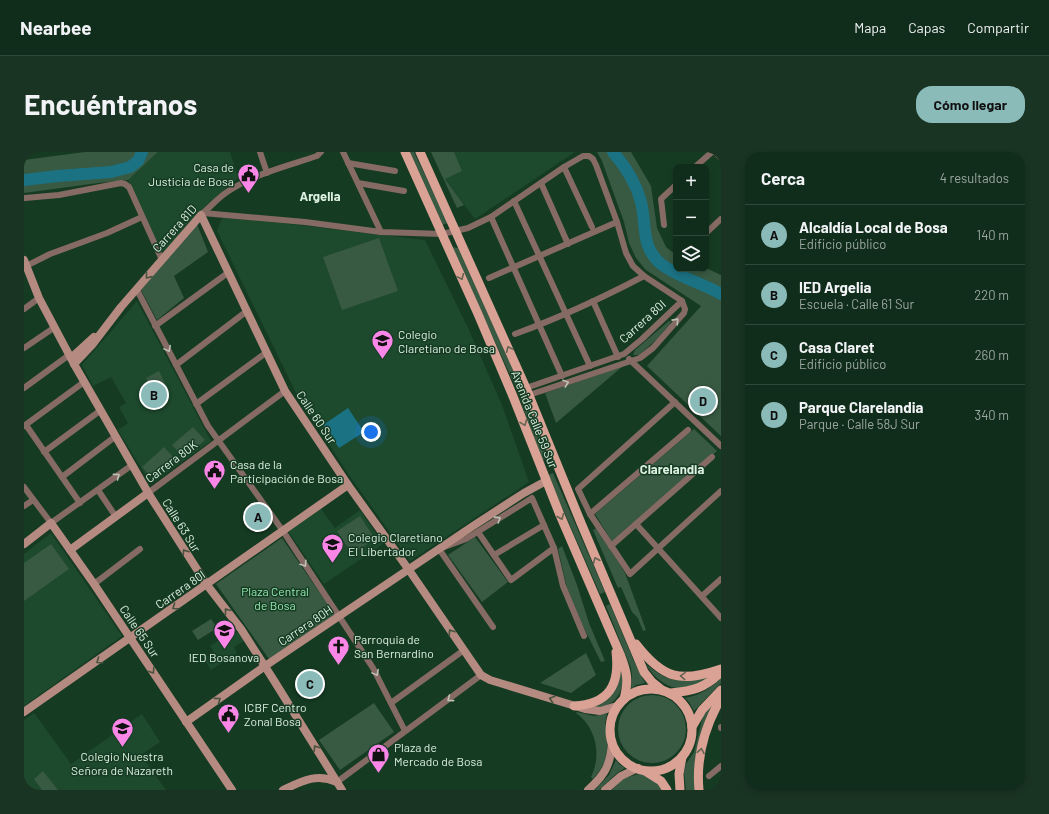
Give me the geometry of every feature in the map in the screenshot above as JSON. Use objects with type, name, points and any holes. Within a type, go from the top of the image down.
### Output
[{"type":"main road","name":"Avenida Calle 59 Sur","points":[[405,152],[509,387],[546,481],[616,643],[627,674],[627,685],[624,699]]},
{"type":"main road","name":"Avenida Calle 59 Sur","points":[[420,152],[527,391],[644,672],[652,682],[666,692]]},
{"type":"main road","points":[[628,635],[655,667],[668,674],[688,677],[721,670]]},
{"type":"main road","points":[[574,706],[596,702],[604,697],[613,686],[618,667],[616,643]]},
{"type":"main road","points":[[666,692],[698,689],[709,683],[721,670]]},
{"type":"main road","points":[[641,769],[654,771],[666,768],[677,762],[682,757],[690,742],[692,727],[686,707],[682,702],[666,692],[655,689],[635,692],[624,699],[617,706],[610,724],[610,736],[616,752],[623,760],[661,781],[666,790]]},
{"type":"main road","points":[[692,727],[702,710],[721,690]]},
{"type":"main road","points":[[699,790],[698,771],[702,744],[710,721],[721,698]]},
{"type":"main road","points":[[680,790],[679,774],[682,757]]},
{"type":"street","points":[[260,152],[267,173]]},
{"type":"street","name":"Carrera 81D","points":[[24,388],[92,346],[108,324],[202,214],[226,192],[244,182],[317,156],[320,152]]},
{"type":"street","points":[[343,152],[380,232]]},
{"type":"street","points":[[698,164],[712,152]]},
{"type":"street","points":[[715,152],[721,158]]},
{"type":"street","points":[[202,214],[306,222],[380,232],[442,234],[473,226],[491,216],[564,167],[583,156],[589,156],[594,159],[617,222],[626,253],[633,266],[644,276],[682,301]]},
{"type":"street","points":[[348,164],[395,172]]},
{"type":"street","points":[[564,167],[592,227]]},
{"type":"street","points":[[358,183],[404,191]]},
{"type":"street","points":[[541,183],[568,244]]},
{"type":"street","points":[[25,198],[59,195],[125,184],[129,187],[162,260]]},
{"type":"street","points":[[664,224],[661,199],[673,188]]},
{"type":"street","points":[[514,201],[590,366]]},
{"type":"street","name":"Calle 60 Sur","points":[[202,214],[285,391],[348,485],[409,570],[481,676]]},
{"type":"street","points":[[491,216],[512,268],[562,376]]},
{"type":"street","points":[[25,264],[107,233],[142,217]]},
{"type":"street","points":[[709,230],[721,219]]},
{"type":"street","points":[[489,278],[617,222]]},
{"type":"street","name":"Calle 63 Sur","points":[[25,264],[39,298],[84,382],[148,493],[207,585],[237,624],[265,666],[342,790]]},
{"type":"street","points":[[155,326],[229,272]]},
{"type":"street","points":[[515,334],[566,314],[644,276]]},
{"type":"street","points":[[137,290],[208,426],[283,531],[373,668],[405,732]]},
{"type":"street","points":[[24,309],[39,298]]},
{"type":"street","points":[[594,301],[621,355],[631,361],[721,446]]},
{"type":"street","name":"Carrera 80I","points":[[682,301],[685,307],[684,313],[648,352],[640,358],[527,391],[562,376],[621,355],[682,301]]},
{"type":"street","points":[[176,365],[247,311]]},
{"type":"street","points":[[24,348],[55,327]]},
{"type":"street","points":[[196,404],[267,352]]},
{"type":"street","points":[[80,503],[25,426],[84,382]]},
{"type":"street","name":"Carrera 80K","points":[[70,550],[285,391]]},
{"type":"street","points":[[675,402],[578,489],[590,514],[630,574],[721,491]]},
{"type":"street","points":[[44,452],[101,410]]},
{"type":"street","points":[[590,514],[688,430]]},
{"type":"street","points":[[62,477],[116,436]]},
{"type":"street","points":[[611,546],[712,457]]},
{"type":"street","points":[[24,544],[132,465]]},
{"type":"street","name":"Carrera 80H","points":[[186,722],[265,666],[486,518],[524,493],[546,481]]},
{"type":"street","name":"Carrera 80I","points":[[24,712],[131,639],[348,485]]},
{"type":"street","name":"Calle 65 Sur","points":[[24,487],[94,584],[232,790]]},
{"type":"street","points":[[98,490],[116,517]]},
{"type":"street","name":"Carrera 80H","points":[[439,550],[466,539],[532,498],[544,525]]},
{"type":"street","points":[[24,506],[33,500]]},
{"type":"street","points":[[486,518],[479,531],[511,580],[554,548]]},
{"type":"street","points":[[636,524],[721,618]]},
{"type":"street","points":[[494,555],[544,525],[554,548],[563,586],[584,636]]},
{"type":"street","points":[[94,584],[140,549]]},
{"type":"street","points":[[439,550],[493,627]]},
{"type":"street","points":[[702,596],[721,579]]},
{"type":"street","points":[[391,703],[464,650]]},
{"type":"street","points":[[283,790],[309,778],[320,778],[337,782],[481,676],[574,706],[593,710],[605,710],[617,706]]},
{"type":"street","points":[[588,790],[601,777],[608,765],[612,742]]},
{"type":"street","points":[[709,776],[721,766]]},
{"type":"street","points":[[605,790],[621,776],[641,769]]},
{"type":"shaded area","points":[[158,152],[230,152],[238,178],[188,224],[163,255],[128,180]]},
{"type":"shaded area","points":[[431,152],[575,152],[475,219],[441,174]]},
{"type":"shaded area","name":"Colegio Claretiano de Bosa","points":[[222,218],[281,223],[425,240],[469,330],[502,405],[529,482],[410,561],[347,472],[296,393],[217,231]]},
{"type":"shaded area","points":[[137,301],[211,441],[151,484],[118,430],[128,423],[119,407],[126,403],[111,377],[93,386],[82,365]]},
{"type":"shaded area","name":"Colegio Claretiano El Libertador","points":[[321,509],[335,528],[360,510],[383,544],[324,584],[288,531]]},
{"type":"shaded area","points":[[51,533],[122,636],[24,706],[24,554]]},
{"type":"shaded area","name":"IED Bosanova","points":[[238,632],[244,641],[234,647],[237,653],[211,670],[204,659],[214,652],[210,646],[221,639],[225,644],[228,642],[226,639]]},
{"type":"shaded area","name":"Colegio Nuestra Señora de Nazareth","points":[[34,713],[71,764],[142,714],[160,742],[141,755],[166,790],[24,790],[24,720]]},
{"type":"green space","points":[[85,152],[158,152],[128,180],[24,193],[24,160]]},
{"type":"green space","points":[[408,152],[414,152],[448,223],[442,225]]},
{"type":"green space","points":[[431,152],[454,152],[462,171],[445,179],[464,205],[457,208]]},
{"type":"green space","points":[[597,152],[631,152],[651,186],[657,228],[666,247],[673,253],[673,272],[709,272],[709,269],[721,275],[721,436],[647,366],[701,306],[646,270],[636,258],[629,243],[624,222],[602,161]]},
{"type":"green space","points":[[197,224],[208,252],[174,276],[184,298],[157,320],[141,290]]},
{"type":"green space","points":[[379,238],[398,291],[342,310],[323,257]]},
{"type":"green space","points":[[452,247],[458,248],[520,385],[548,458],[542,460],[516,388]]},
{"type":"green space","points":[[669,321],[671,321],[670,324],[656,340],[639,355],[633,355],[635,350]]},
{"type":"green space","points":[[623,366],[556,423],[545,393]]},
{"type":"green space","points":[[159,371],[167,387],[154,394],[146,378]]},
{"type":"green space","points":[[193,427],[205,440],[184,458],[172,445]]},
{"type":"green space","points":[[694,429],[717,451],[613,543],[595,514]]},
{"type":"green space","points":[[164,447],[175,459],[153,479],[142,467]]},
{"type":"green space","points":[[553,473],[605,592],[600,594],[548,475]]},
{"type":"green space","points":[[360,516],[375,539],[352,554],[337,531]]},
{"type":"green space","points":[[597,528],[625,573],[646,630],[643,631],[638,618],[632,612],[621,587],[618,588],[593,530]]},
{"type":"green space","points":[[475,537],[508,582],[482,602],[448,555]]},
{"type":"green space","name":"Plaza Central de Bosa","points":[[282,538],[335,615],[269,659],[216,584]]},
{"type":"green space","points":[[51,544],[69,569],[24,601],[24,563]]},
{"type":"green space","points":[[562,546],[577,585],[589,623],[605,661],[601,662],[582,624],[567,588],[558,549]]},
{"type":"green space","points":[[610,604],[633,659],[645,683],[636,685],[631,689],[631,668],[606,606]]},
{"type":"green space","points":[[211,619],[217,628],[198,640],[192,631]]},
{"type":"green space","points":[[586,653],[596,675],[571,693],[540,683]]},
{"type":"green space","points":[[646,664],[662,676],[670,679],[684,680],[711,675],[696,686],[688,688],[674,687],[661,681]]},
{"type":"green space","points":[[621,670],[622,684],[621,691],[618,696],[608,705],[594,707],[609,697],[616,688]]},
{"type":"green space","points":[[721,678],[721,683],[694,711],[685,698],[704,691]]},
{"type":"green space","points":[[652,695],[665,698],[676,705],[683,716],[686,729],[683,742],[676,753],[665,760],[652,763],[639,760],[628,753],[621,742],[618,729],[621,716],[628,705],[639,698]]},
{"type":"green space","points":[[717,699],[695,790],[686,790],[684,772],[686,764],[694,752],[703,716]]},
{"type":"green space","points":[[374,703],[394,732],[340,770],[319,740]]},
{"type":"green space","points":[[576,713],[594,716],[607,713],[605,723],[608,750],[606,760],[593,779],[591,777],[596,760],[595,742],[588,726]]},
{"type":"green space","points":[[616,760],[625,768],[617,773],[599,790],[595,790],[609,775]]},
{"type":"green space","points":[[43,771],[58,790],[42,790],[34,779]]},
{"type":"green space","points":[[639,774],[653,779],[658,783],[662,790],[612,790],[624,778]]},
{"type":"water","points":[[348,408],[364,432],[339,448],[323,425]]},
{"type":"waterway","points":[[24,180],[111,172],[130,167],[138,161],[142,152]]},
{"type":"waterway","points":[[613,152],[626,169],[636,188],[643,211],[647,243],[654,257],[661,264],[675,273],[721,294]]},
{"type":"place","name":"Casa de Justicia de Bosa","points":[[249,194]]},
{"type":"place","name":"Colegio Claretiano de Bosa","points":[[382,360]]},
{"type":"place","name":"IED Argelia","points":[[154,395]]},
{"type":"place","name":"Parque Clarelandia","points":[[703,401]]},
{"type":"place","name":"Casa de la Participación de Bosa","points":[[215,490]]},
{"type":"place","name":"Alcaldía Local de Bosa","points":[[258,517]]},
{"type":"place","name":"Colegio Claretiano El Libertador","points":[[332,564]]},
{"type":"place","name":"IED Bosanova","points":[[224,650]]},
{"type":"place","name":"Parroquia de San Bernardino","points":[[338,666]]},
{"type":"place","name":"Casa Claret","points":[[310,684]]},
{"type":"place","name":"ICBF Centro Zonal Bosa","points":[[228,734]]},
{"type":"place","name":"Colegio Nuestra Señora de Nazareth","points":[[122,748]]},
{"type":"place","name":"Plaza de Mercado de Bosa","points":[[379,774]]},
{"type":"district","name":"Argelia","points":[[320,196]]},
{"type":"district","name":"Clarelandia","points":[[672,469]]}]
